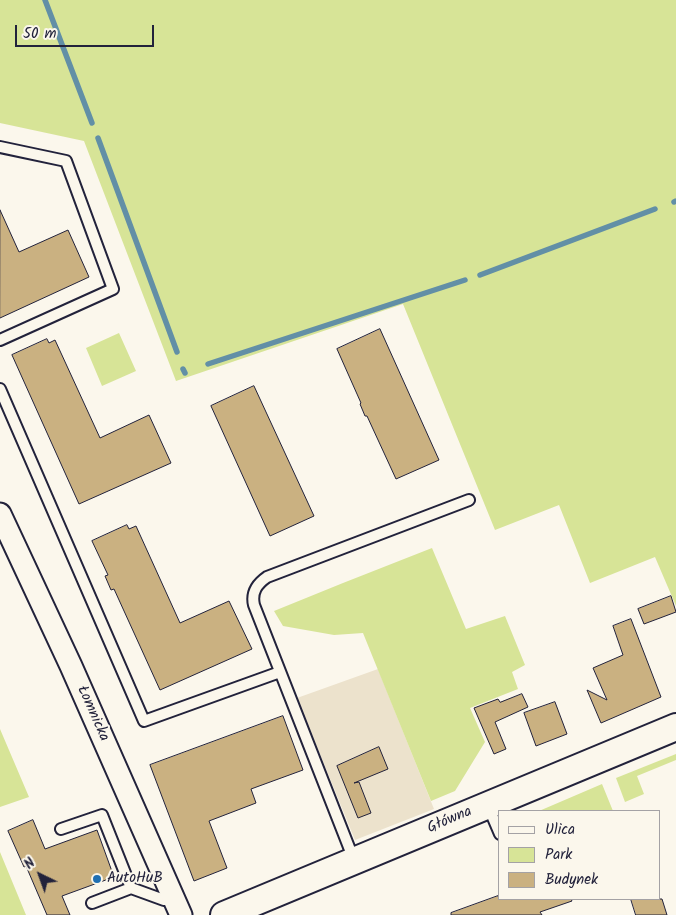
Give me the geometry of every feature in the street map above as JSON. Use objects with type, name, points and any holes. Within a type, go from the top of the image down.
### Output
[{"type":"street","name":"Łomnicka","points":[[0,514],[71,666],[177,906]]},
{"type":"street","name":"Główna","points":[[224,915],[676,727]]},
{"type":"lane","points":[[0,148],[66,161],[113,289],[0,340]]},
{"type":"lane","points":[[0,389],[144,722],[280,672]]},
{"type":"lane","points":[[354,861],[254,605],[253,594],[257,586],[267,577],[469,500]]},
{"type":"lane","points":[[488,805],[498,829]]},
{"type":"lane","points":[[61,829],[102,815],[131,888]]},
{"type":"lane","points":[[92,903],[131,888],[177,906]]},
{"type":"shaded area","points":[[378,669],[434,809],[355,840],[297,698]]},
{"type":"green space","points":[[0,0],[676,0],[676,606],[655,557],[590,583],[559,505],[495,530],[403,304],[176,381],[84,141],[0,123]]},
{"type":"green space","points":[[119,333],[136,371],[102,386],[86,348]]},
{"type":"green space","points":[[432,548],[466,629],[505,616],[525,665],[512,672],[518,689],[470,708],[485,742],[455,791],[431,801],[363,633],[334,635],[283,626],[274,611]]},
{"type":"green space","points":[[0,729],[29,797],[0,807]]},
{"type":"green space","points":[[676,754],[676,760],[637,776],[644,794],[625,802],[616,778]]},
{"type":"green space","points":[[602,784],[613,810],[541,810]]},
{"type":"green space","points":[[0,852],[26,915],[0,915]]},
{"type":"building","points":[[0,210],[19,252],[68,230],[89,277],[0,318]]},
{"type":"building","points":[[380,329],[439,460],[396,479],[367,416],[365,416],[337,349]]},
{"type":"building","points":[[47,339],[49,343],[55,340],[100,438],[149,415],[171,463],[79,504],[12,355]]},
{"type":"building","points":[[254,386],[314,516],[270,536],[211,406]]},
{"type":"building","points":[[127,525],[129,529],[136,526],[180,623],[229,601],[252,649],[160,690],[114,589],[111,590],[105,576],[108,575],[92,541]]},
{"type":"building","points":[[671,596],[676,612],[644,624],[638,609]]},
{"type":"building","points":[[631,619],[661,697],[601,723],[587,690],[607,700],[593,668],[623,655],[613,626]]},
{"type":"building","points":[[522,694],[528,707],[495,722],[506,749],[494,754],[474,708],[498,699],[500,702]]},
{"type":"building","points":[[555,702],[567,734],[536,746],[524,713]]},
{"type":"building","points":[[283,716],[303,770],[251,789],[256,803],[209,821],[227,868],[194,881],[150,765]]},
{"type":"building","points":[[379,747],[388,769],[354,783],[359,782],[371,813],[358,818],[337,766]]},
{"type":"building","points":[[33,820],[45,849],[97,830],[114,877],[62,896],[70,915],[47,915],[26,866],[24,867],[8,831]]},
{"type":"building","points":[[498,896],[498,900],[572,901],[540,912],[542,915],[451,915],[451,913]]},
{"type":"building","points":[[662,899],[667,915],[636,915],[631,900]]},
{"type":"waterway","points":[[45,0],[92,123]]},
{"type":"waterway","points":[[98,138],[177,352]]},
{"type":"waterway","points":[[480,275],[655,209]]},
{"type":"waterway","points":[[208,364],[465,280]]},
{"type":"waterway","points":[[183,369],[185,373]]},
{"type":"place","name":"AutoHuB","points":[[97,879]]}]
